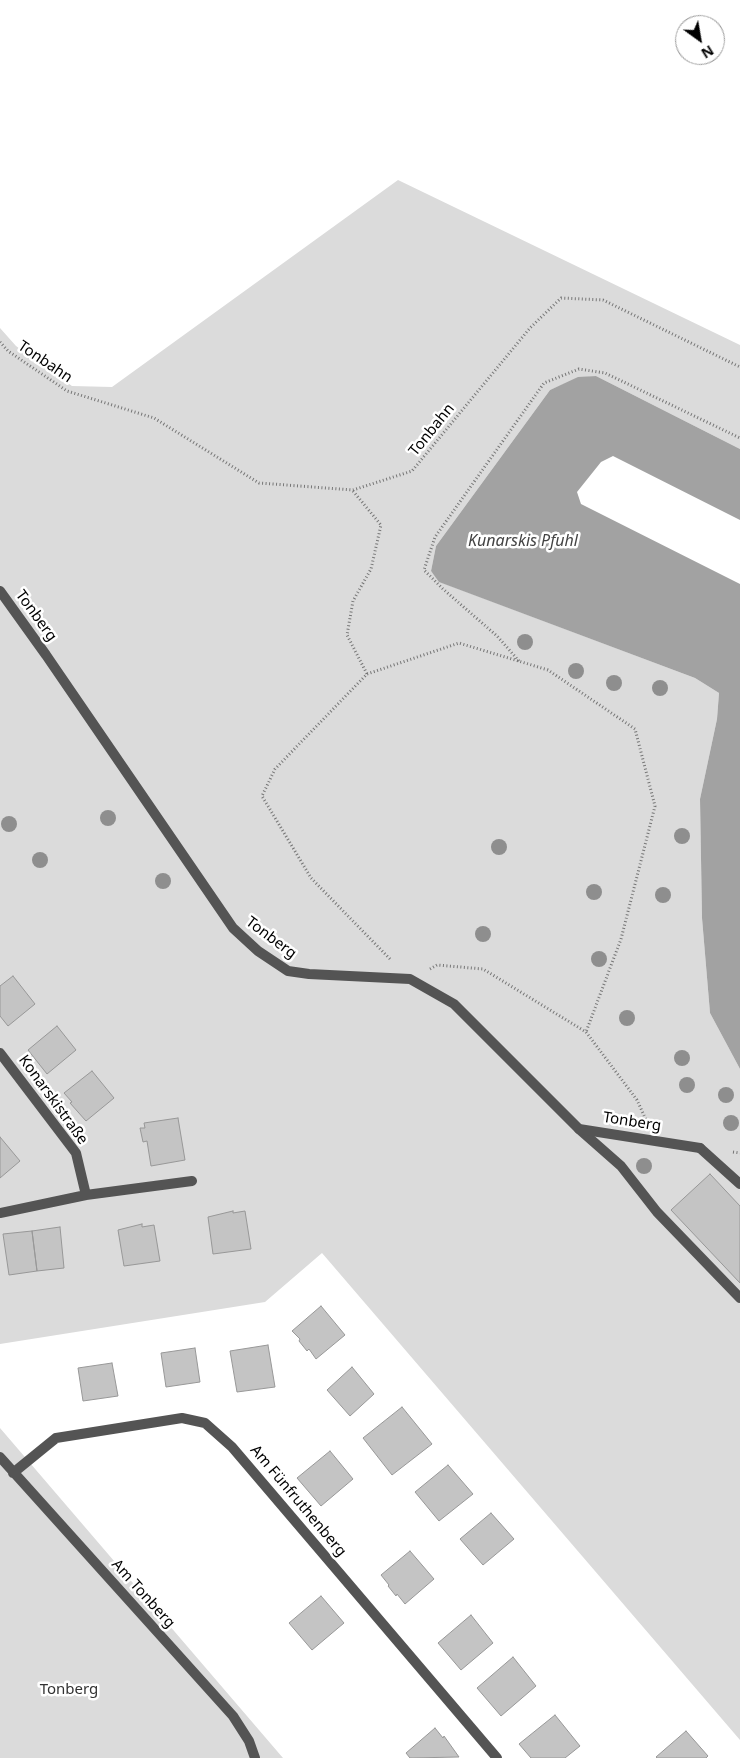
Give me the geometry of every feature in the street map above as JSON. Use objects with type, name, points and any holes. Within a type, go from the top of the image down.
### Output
[{"type":"street","name":"Tonberg","points":[[0,591],[233,928],[258,951],[288,971],[309,974],[410,979],[454,1004],[579,1129],[700,1148],[740,1184]]},
{"type":"street","name":"Konarskistraße","points":[[0,1053],[76,1153],[86,1195]]},
{"type":"street","points":[[579,1129],[621,1166],[657,1212],[740,1298]]},
{"type":"street","points":[[0,1213],[86,1195],[192,1181]]},
{"type":"street","name":"Am Fünfruthenberg","points":[[14,1473],[56,1438],[182,1418],[205,1423],[232,1447],[498,1758]]},
{"type":"street","name":"Am Tonberg","points":[[0,1457],[233,1716],[249,1741],[255,1758]]},
{"type":"path","name":"Tonbahn","points":[[0,342],[8,351],[67,391],[154,418],[259,483],[353,490],[412,471],[530,328],[560,298],[603,300],[740,367]]},
{"type":"path","points":[[519,661],[497,636],[424,570],[435,537],[544,383],[579,369],[605,373],[740,438]]},
{"type":"path","points":[[353,490],[381,525],[371,569],[353,601],[347,636],[367,674]]},
{"type":"path","points":[[586,1032],[621,939],[656,806],[634,730],[548,670],[459,643],[367,674],[275,769],[262,796],[311,878],[410,979],[438,965],[483,969],[586,1032],[637,1100],[647,1123],[643,1140]]},
{"type":"green space","points":[[398,180],[740,345],[740,449],[596,376],[578,378],[550,390],[436,546],[431,571],[440,582],[695,678],[719,693],[717,719],[700,799],[702,918],[710,1013],[740,1069],[740,1740],[322,1253],[265,1302],[0,1344],[0,328],[16,346],[72,386],[112,387]]},
{"type":"green space","points":[[0,1428],[283,1758],[0,1758]]},
{"type":"water","name":"Kunarskis Pfuhl","points":[[596,376],[740,449],[740,520],[613,456],[601,462],[577,492],[581,504],[740,584],[740,1069],[710,1013],[702,918],[700,799],[717,719],[719,693],[695,678],[439,582],[431,571],[436,546],[550,390],[578,377]]},
{"type":"building","points":[[13,976],[35,1004],[8,1026],[0,1016],[0,986]]},
{"type":"building","points":[[57,1026],[76,1050],[47,1074],[28,1050]]},
{"type":"building","points":[[92,1071],[114,1098],[86,1121],[64,1093]]},
{"type":"building","points":[[178,1118],[185,1160],[151,1166],[147,1141],[143,1142],[140,1128],[145,1128],[144,1123]]},
{"type":"building","points":[[0,1137],[20,1161],[0,1178]]},
{"type":"building","points":[[710,1174],[740,1206],[740,1283],[671,1210]]},
{"type":"building","points":[[233,1211],[233,1213],[245,1211],[251,1249],[213,1254],[208,1217]]},
{"type":"building","points":[[142,1224],[142,1227],[154,1225],[160,1261],[124,1266],[118,1230]]},
{"type":"building","points":[[60,1227],[64,1268],[37,1271],[32,1231]]},
{"type":"building","points":[[32,1231],[37,1271],[9,1275],[3,1234]]},
{"type":"building","points":[[321,1306],[345,1335],[316,1359],[309,1349],[307,1351],[299,1341],[300,1339],[292,1331]]},
{"type":"building","points":[[268,1345],[275,1387],[237,1392],[230,1351]]},
{"type":"building","points":[[195,1348],[200,1382],[166,1387],[161,1353]]},
{"type":"building","points":[[112,1363],[118,1396],[83,1401],[78,1368]]},
{"type":"building","points":[[352,1367],[374,1394],[350,1416],[327,1390]]},
{"type":"building","points":[[402,1407],[432,1444],[392,1475],[363,1438]]},
{"type":"building","points":[[330,1451],[353,1479],[321,1506],[297,1478]]},
{"type":"building","points":[[448,1465],[473,1494],[439,1521],[415,1492]]},
{"type":"building","points":[[491,1513],[514,1539],[483,1565],[460,1539]]},
{"type":"building","points":[[410,1551],[434,1579],[405,1604],[397,1594],[396,1596],[381,1575]]},
{"type":"building","points":[[321,1596],[344,1623],[312,1650],[289,1623]]},
{"type":"building","points":[[471,1615],[493,1643],[461,1670],[438,1643]]},
{"type":"building","points":[[513,1657],[536,1686],[501,1716],[477,1688]]},
{"type":"building","points":[[555,1715],[580,1746],[565,1758],[531,1758],[519,1744]]},
{"type":"building","points":[[435,1728],[443,1738],[444,1736],[459,1757],[410,1758],[406,1753]]},
{"type":"building","points":[[686,1731],[708,1756],[706,1758],[656,1757]]}]
